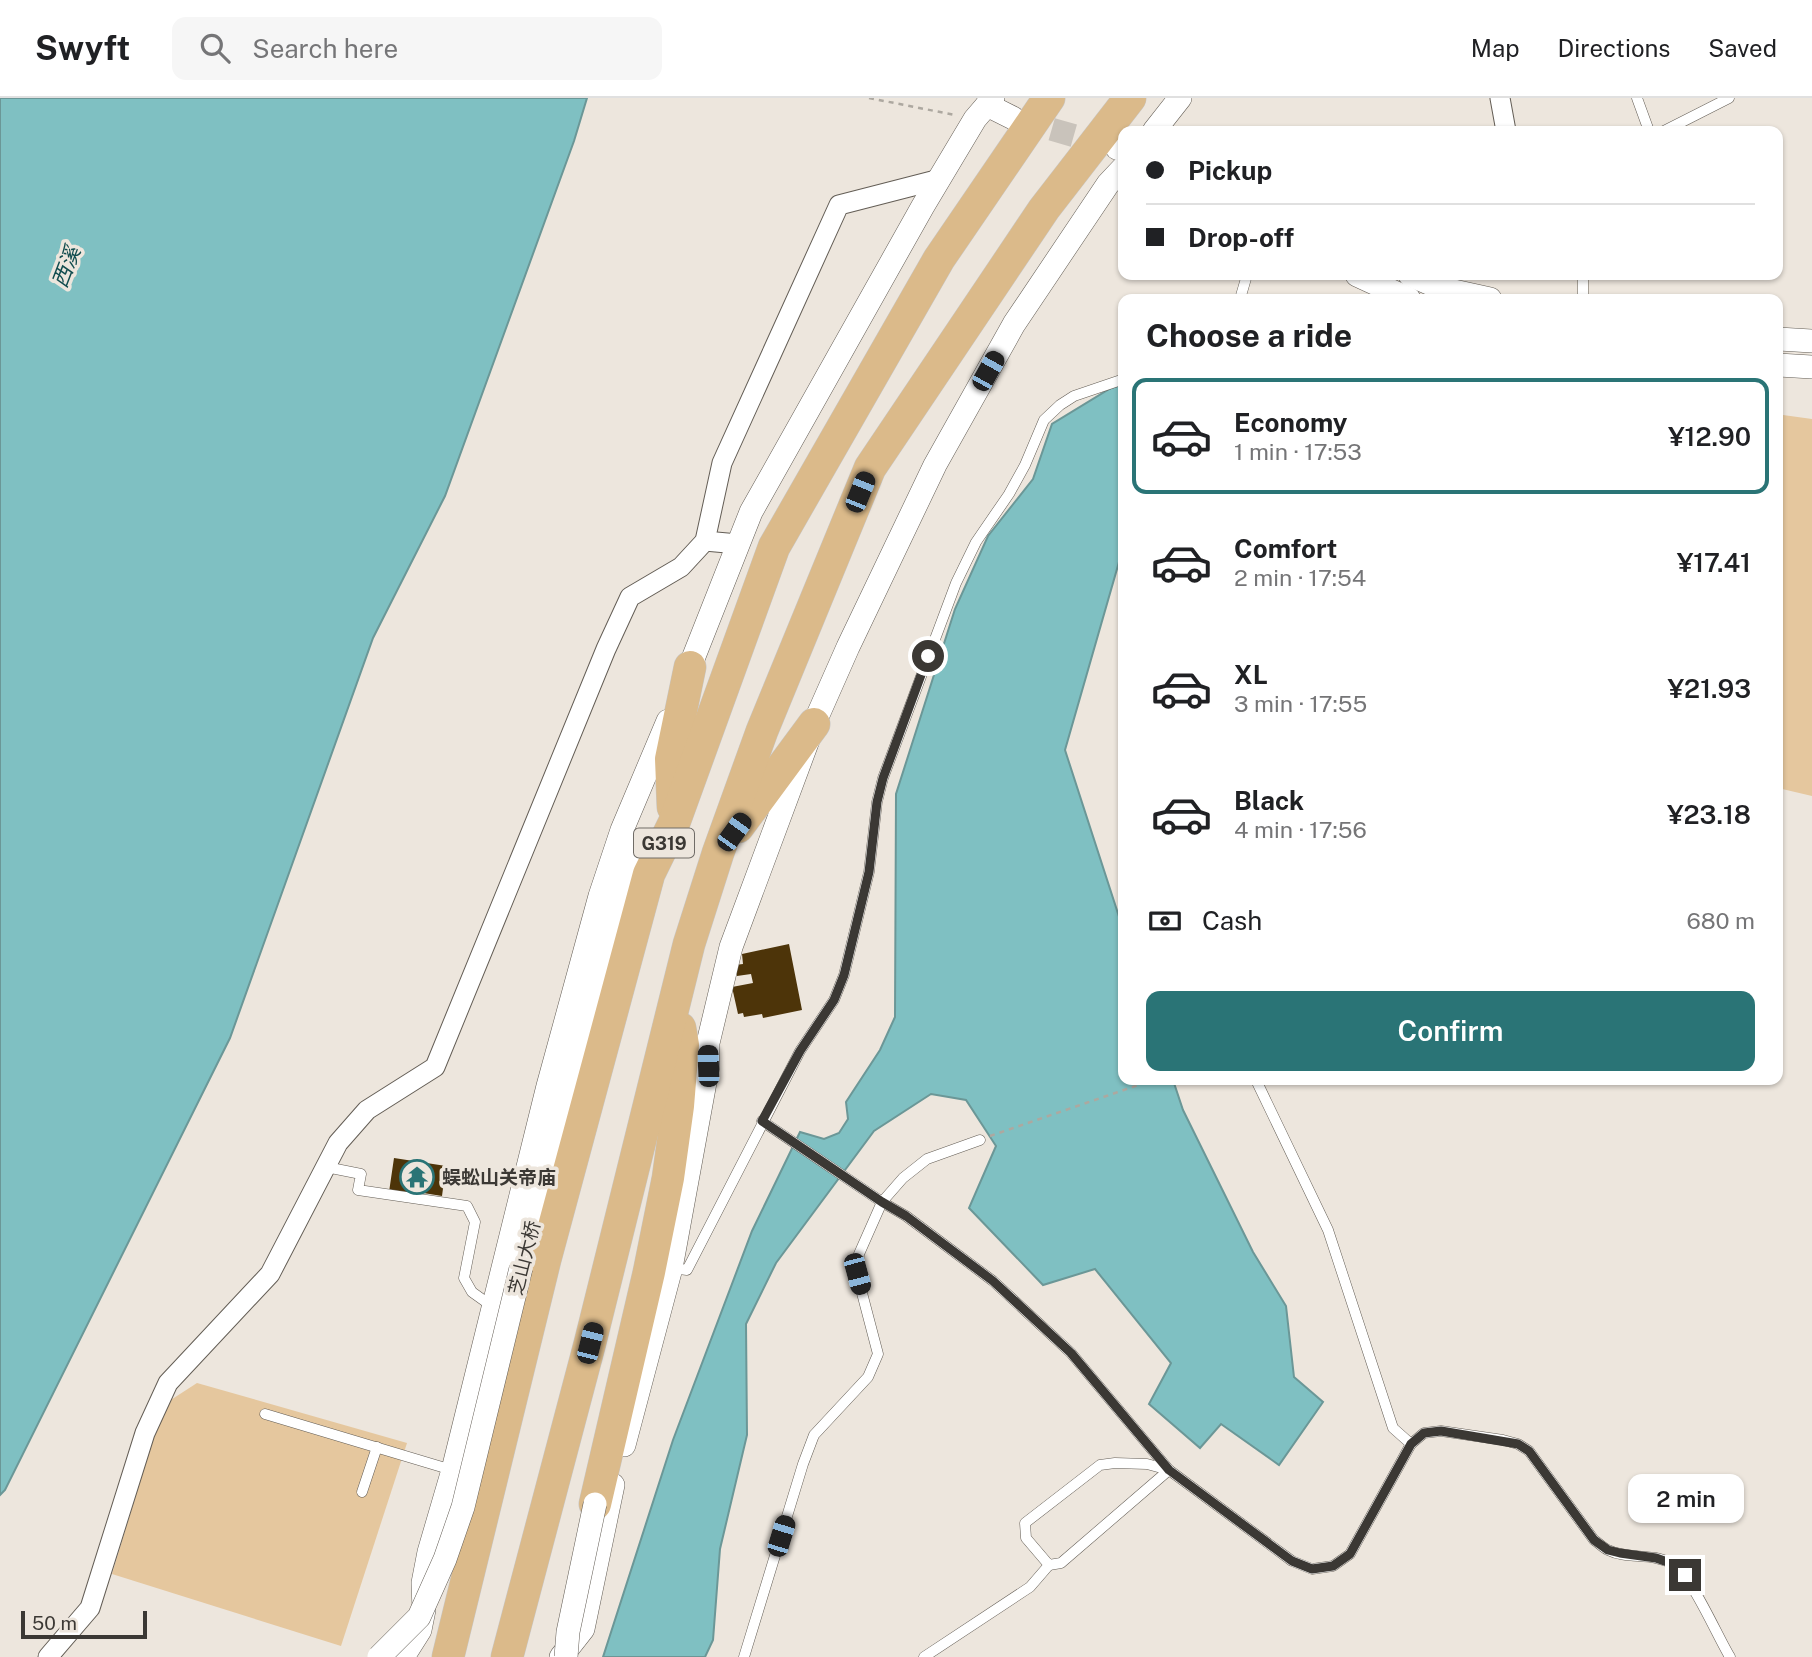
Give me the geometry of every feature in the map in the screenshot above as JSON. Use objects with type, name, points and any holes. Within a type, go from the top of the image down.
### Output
[{"type":"highway","name":"G319","points":[[448,1657],[545,1260],[649,874],[674,823],[774,547],[939,259],[1049,98]]},
{"type":"highway","name":"G319","points":[[507,1657],[590,1343],[689,944],[718,853],[762,732],[870,468],[1044,209],[1130,98]]},
{"type":"highway","points":[[674,823],[671,759],[690,667]]},
{"type":"highway","points":[[718,853],[814,724]]},
{"type":"highway","points":[[606,946],[649,874]]},
{"type":"highway","points":[[595,1504],[668,1178],[683,1045],[676,998]]},
{"type":"street","points":[[1158,126],[1180,98]]},
{"type":"street","points":[[1500,98],[1505,126]]},
{"type":"street","points":[[403,1657],[420,1630],[424,1610],[423,1583],[429,1552],[453,1470],[548,1086],[600,897],[622,830],[758,501],[923,206],[985,107],[1013,118]]},
{"type":"street","points":[[561,1657],[583,1629],[607,1509],[671,1268],[708,1066],[708,1043],[727,960],[814,724],[929,477],[1014,324],[1108,184],[1118,161]]},
{"type":"street","points":[[48,1657],[90,1608],[145,1433],[168,1383],[270,1274],[338,1143],[367,1110],[435,1068],[606,649],[630,597],[681,567],[705,541],[722,463],[839,205],[940,179]]},
{"type":"street","points":[[1368,280],[1398,294]]},
{"type":"street","points":[[1422,280],[1440,288],[1467,294]]},
{"type":"street","points":[[1783,339],[1812,341]]},
{"type":"street","points":[[1783,365],[1812,367]]},
{"type":"street","points":[[705,541],[738,544]]},
{"type":"street","name":"芝山大桥","points":[[379,1657],[419,1617],[445,1559],[463,1507],[521,1268],[653,758]]},
{"type":"street","points":[[566,1657],[568,1632],[595,1504]]},
{"type":"lane","points":[[1637,98],[1647,126]]},
{"type":"lane","points":[[1674,126],[1729,98]]},
{"type":"lane","points":[[671,1268],[687,1270],[800,1051],[834,1000],[844,975],[869,872],[877,802],[883,778],[956,583],[976,542],[1009,494],[1044,420],[1074,396],[1118,382]]},
{"type":"lane","points":[[1258,1085],[1328,1230],[1392,1428],[1411,1444]]},
{"type":"lane","points":[[762,1121],[906,1216],[993,1281],[1071,1353],[1169,1470],[1292,1561],[1312,1569],[1333,1566],[1350,1554],[1411,1444],[1424,1433],[1441,1431],[1503,1440],[1518,1444],[1529,1451],[1594,1540],[1608,1550],[1656,1558],[1673,1564],[1685,1575],[1730,1657]]},
{"type":"lane","points":[[744,1657],[814,1435],[868,1377],[878,1354],[857,1274],[859,1254],[882,1202],[903,1178],[927,1159],[980,1140]]},
{"type":"lane","points":[[326,1167],[361,1174],[358,1190],[467,1206],[475,1222],[464,1278],[472,1292],[494,1307]]},
{"type":"lane","points":[[265,1415],[453,1470]]},
{"type":"lane","points":[[362,1492],[377,1447]]},
{"type":"lane","points":[[1049,1565],[1026,1538],[1025,1523],[1100,1465],[1147,1464],[1169,1470]]},
{"type":"lane","points":[[924,1657],[1030,1587],[1049,1565],[1061,1563],[1169,1470]]},
{"type":"lane","points":[[1716,1657],[1723,1647]]},
{"type":"path","points":[[869,98],[905,104],[985,107]]},
{"type":"path","points":[[980,1140],[1139,1085]]},
{"type":"shaded area","points":[[1783,415],[1812,419],[1812,796],[1783,789]]},
{"type":"shaded area","points":[[197,1383],[407,1443],[341,1646],[112,1574],[163,1405]]},
{"type":"water","name":"西溪","points":[[0,98],[587,98],[574,141],[445,496],[373,638],[230,1038],[5,1490],[0,1495]]},
{"type":"water","points":[[1118,386],[1118,565],[1065,750],[1118,914],[1118,1085],[1175,1085],[1183,1110],[1253,1252],[1286,1306],[1294,1377],[1323,1402],[1279,1465],[1221,1424],[1200,1448],[1149,1404],[1171,1363],[1095,1269],[1043,1285],[969,1208],[996,1146],[966,1100],[931,1094],[874,1131],[776,1263],[746,1324],[747,1435],[720,1549],[713,1640],[705,1657],[603,1657],[673,1440],[752,1231],[800,1132],[824,1139],[839,1133],[848,1119],[846,1102],[880,1050],[895,1017],[896,794],[955,609],[988,536],[1033,479],[1052,424]]},
{"type":"building","points":[[789,944],[802,1010],[763,1018],[762,1014],[744,1017],[743,1013],[738,1014],[732,987],[753,983],[751,974],[737,976],[735,965],[743,964],[742,954]]},
{"type":"building","points":[[394,1158],[446,1166],[442,1196],[417,1192],[416,1196],[389,1192]]},
{"type":"tunnel","points":[[1019,120],[1107,145]]},
{"type":"place","name":"蜈蚣山关帝庙","points":[[417,1177]]},
{"type":"route","points":[[928,656],[883,778],[877,802],[869,872],[844,975],[834,1000],[800,1051],[762,1121],[906,1216],[993,1281],[1071,1353],[1169,1470],[1292,1561],[1312,1569],[1333,1566],[1350,1554],[1411,1444],[1424,1433],[1441,1431],[1518,1444],[1529,1451],[1594,1540],[1608,1550],[1656,1558],[1673,1564],[1685,1575]]}]
